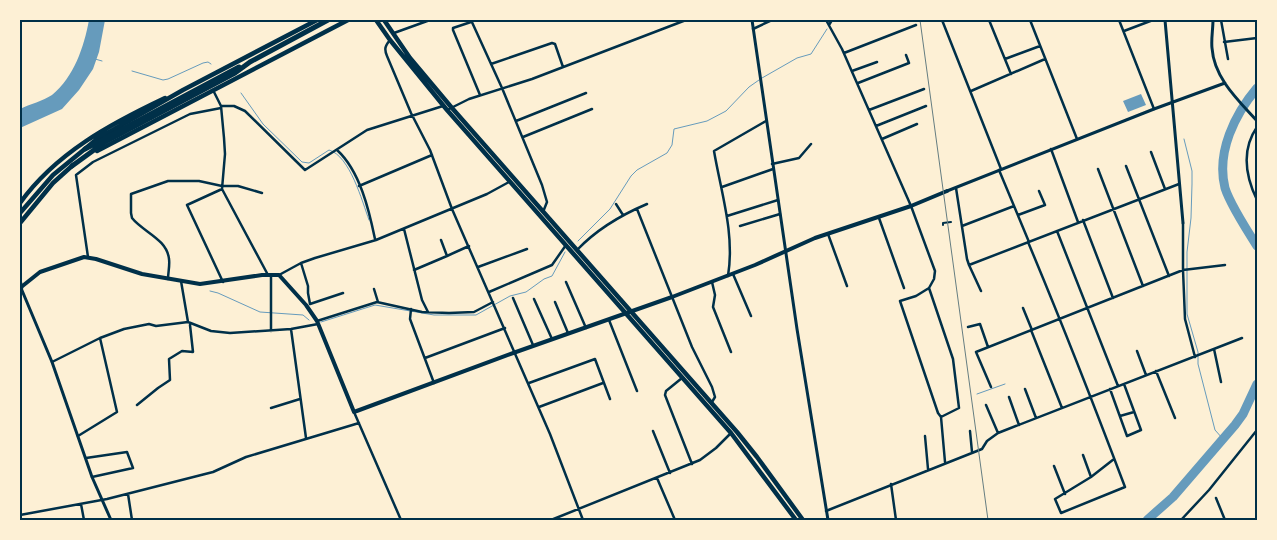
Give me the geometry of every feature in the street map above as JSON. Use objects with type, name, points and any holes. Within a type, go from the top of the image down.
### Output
[{"type":"highway","points":[[275,42],[311,20]]},
{"type":"highway","points":[[20,207],[34,192],[97,139],[183,90],[317,20]]},
{"type":"highway","points":[[85,149],[328,20]]},
{"type":"highway","points":[[72,166],[99,149],[348,20]]},
{"type":"highway","points":[[376,20],[390,40],[448,108],[567,245],[575,251]]},
{"type":"highway","points":[[384,20],[448,108],[757,457],[803,520]]},
{"type":"highway","points":[[20,223],[53,182],[105,142],[235,73],[250,62]]},
{"type":"highway","points":[[20,203],[48,171],[77,146],[144,108],[183,90]]},
{"type":"highway","points":[[20,213],[42,186]]},
{"type":"highway","points":[[20,227],[31,209]]},
{"type":"highway","points":[[629,313],[682,378],[709,405],[796,520]]},
{"type":"main road","points":[[20,286],[40,272],[88,257],[142,274],[200,284],[279,275],[308,305],[318,322],[354,412],[672,297],[733,274],[828,234],[911,206],[947,191]]},
{"type":"street","points":[[393,34],[430,20]]},
{"type":"street","points":[[88,257],[76,175],[93,162],[190,114],[234,106],[245,111],[305,170],[367,130],[448,108],[480,95],[563,68],[587,57],[686,20]]},
{"type":"street","points":[[752,20],[772,164],[828,520]]},
{"type":"street","points":[[753,30],[772,20]]},
{"type":"street","points":[[826,20],[858,83],[911,206],[935,271],[934,279],[929,288],[916,296],[900,302],[941,417],[945,463]]},
{"type":"street","points":[[829,25],[832,20]]},
{"type":"street","points":[[942,20],[1014,206],[1029,242],[1114,458],[1125,488],[1061,513],[1055,499],[1091,477],[1114,458]]},
{"type":"street","points":[[990,20],[1011,75]]},
{"type":"street","points":[[1030,20],[1077,138]]},
{"type":"street","points":[[1119,20],[1154,108]]},
{"type":"street","points":[[1124,31],[1153,20]]},
{"type":"street","points":[[1166,20],[1181,183],[1185,319],[1195,357]]},
{"type":"street","points":[[1213,20],[1213,55],[1219,73],[1231,92],[1256,120]]},
{"type":"street","points":[[1221,20],[1228,59]]},
{"type":"street","points":[[480,95],[453,30],[453,28],[471,21],[502,88],[546,196],[542,214]]},
{"type":"street","points":[[844,53],[916,25]]},
{"type":"street","points":[[1224,42],[1257,38]]},
{"type":"street","points":[[390,40],[384,50],[432,155],[452,209],[516,352],[583,520]]},
{"type":"street","points":[[491,64],[552,43],[563,68]]},
{"type":"street","points":[[1005,59],[1040,46]]},
{"type":"street","points":[[858,83],[909,63],[906,55]]},
{"type":"street","points":[[970,91],[1045,59]]},
{"type":"street","points":[[852,72],[877,62]]},
{"type":"street","points":[[947,191],[1154,108],[1225,83]]},
{"type":"street","points":[[869,110],[924,89]]},
{"type":"street","points":[[213,90],[221,107],[225,154],[222,187],[269,275],[271,331]]},
{"type":"street","points":[[516,121],[586,93]]},
{"type":"street","points":[[876,126],[926,106]]},
{"type":"street","points":[[523,137],[592,109]]},
{"type":"street","points":[[728,276],[730,264],[727,216],[714,151],[766,121]]},
{"type":"street","points":[[882,139],[917,124]]},
{"type":"street","points":[[1257,127],[1247,144],[1247,167],[1248,177],[1257,200]]},
{"type":"street","points":[[772,164],[799,158],[810,144]]},
{"type":"street","points":[[1051,149],[1078,222]]},
{"type":"street","points":[[337,150],[353,169],[371,219],[375,240]]},
{"type":"street","points":[[1151,152],[1166,189]]},
{"type":"street","points":[[359,186],[432,155]]},
{"type":"street","points":[[1126,166],[1169,276]]},
{"type":"street","points":[[722,188],[773,169]]},
{"type":"street","points":[[1098,169],[1142,286]]},
{"type":"street","points":[[168,279],[169,260],[167,252],[160,242],[132,218],[132,194],[168,181],[199,181],[222,187],[238,186],[262,193]]},
{"type":"street","points":[[279,275],[301,263],[375,240],[452,209],[511,181]]},
{"type":"street","points":[[969,265],[1181,183]]},
{"type":"street","points":[[222,187],[187,205],[223,282]]},
{"type":"street","points":[[956,188],[967,259],[981,291]]},
{"type":"street","points":[[1018,215],[1045,204],[1039,191]]},
{"type":"street","points":[[727,216],[778,200]]},
{"type":"street","points":[[616,204],[623,216]]},
{"type":"street","points":[[575,251],[591,236],[647,204]]},
{"type":"street","points":[[962,226],[1014,206]]},
{"type":"street","points":[[637,208],[692,347],[716,397],[709,405]]},
{"type":"street","points":[[740,226],[780,214]]},
{"type":"street","points":[[878,216],[904,288]]},
{"type":"street","points":[[1083,220],[1113,298]]},
{"type":"street","points":[[943,225],[943,223],[951,222]]},
{"type":"street","points":[[404,228],[422,300],[428,312]]},
{"type":"street","points":[[1057,231],[1118,386]]},
{"type":"street","points":[[828,234],[847,286]]},
{"type":"street","points":[[441,240],[447,256]]},
{"type":"street","points":[[489,292],[552,265],[567,245]]},
{"type":"street","points":[[414,270],[469,246]]},
{"type":"street","points":[[478,268],[527,249]]},
{"type":"street","points":[[301,263],[308,286],[308,305],[343,293]]},
{"type":"street","points":[[991,387],[976,352],[1183,270],[1226,265]]},
{"type":"street","points":[[733,274],[751,316]]},
{"type":"street","points":[[137,405],[170,380],[169,359],[182,351],[193,352],[181,281]]},
{"type":"street","points":[[566,282],[586,328]]},
{"type":"street","points":[[712,282],[715,295],[713,308],[731,352]]},
{"type":"street","points":[[20,286],[52,362],[92,477],[111,520]]},
{"type":"street","points":[[929,288],[953,359],[959,408],[941,417]]},
{"type":"street","points":[[374,289],[378,302]]},
{"type":"street","points":[[513,298],[533,346]]},
{"type":"street","points":[[534,298],[552,339]]},
{"type":"street","points":[[52,362],[100,338],[124,329],[149,324],[154,326],[189,323],[211,331],[230,334],[291,329],[378,302],[428,312],[474,312],[493,302]]},
{"type":"street","points":[[556,302],[568,334]]},
{"type":"street","points":[[1023,308],[1062,408]]},
{"type":"street","points":[[411,309],[410,319],[434,383]]},
{"type":"street","points":[[609,320],[637,391]]},
{"type":"street","points":[[968,328],[980,324],[988,347]]},
{"type":"street","points":[[425,358],[504,328]]},
{"type":"street","points":[[291,329],[306,438]]},
{"type":"street","points":[[78,436],[117,412],[100,338]]},
{"type":"street","points":[[826,510],[982,449],[987,441],[998,433],[1242,338]]},
{"type":"street","points":[[1214,349],[1221,382]]},
{"type":"street","points":[[1137,351],[1146,375]]},
{"type":"street","points":[[529,383],[594,359],[610,399]]},
{"type":"street","points":[[1156,371],[1175,418]]},
{"type":"street","points":[[682,378],[664,393],[692,464]]},
{"type":"street","points":[[539,407],[603,383]]},
{"type":"street","points":[[1110,389],[1127,436],[1141,430],[1124,384]]},
{"type":"street","points":[[1025,389],[1036,418]]},
{"type":"street","points":[[1009,397],[1020,425]]},
{"type":"street","points":[[271,408],[300,399]]},
{"type":"street","points":[[986,405],[998,433]]},
{"type":"street","points":[[354,412],[401,520]]},
{"type":"street","points":[[1120,416],[1134,412]]},
{"type":"street","points":[[20,515],[102,500],[213,472],[246,457],[359,423]]},
{"type":"street","points":[[1181,520],[1209,490],[1257,430]]},
{"type":"street","points":[[653,431],[670,473]]},
{"type":"street","points":[[970,431],[972,452]]},
{"type":"street","points":[[551,520],[692,464],[707,456],[731,433]]},
{"type":"street","points":[[925,436],[928,469]]},
{"type":"street","points":[[86,458],[127,452],[133,468],[92,477]]},
{"type":"street","points":[[1083,455],[1091,477]]},
{"type":"street","points":[[1054,466],[1065,494]]},
{"type":"street","points":[[657,478],[675,520]]},
{"type":"street","points":[[892,484],[896,520]]},
{"type":"street","points":[[128,494],[132,520]]},
{"type":"street","points":[[1216,498],[1225,520]]},
{"type":"street","points":[[81,504],[84,520]]},
{"type":"water","points":[[89,20],[105,20],[99,52],[93,69],[79,90],[62,109],[20,128],[20,109],[52,95],[60,88],[72,70],[81,51]]},
{"type":"water","points":[[1141,94],[1146,105],[1128,112],[1123,101]]},
{"type":"waterway","points":[[762,78],[797,58],[811,54],[827,29]]},
{"type":"waterway","points":[[95,59],[102,61]]},
{"type":"waterway","points":[[132,71],[163,80],[203,63],[208,62],[211,64]]},
{"type":"waterway","points":[[578,241],[610,209],[631,176],[637,170],[667,153],[672,145],[674,129],[707,121],[726,111],[749,87],[759,80]]},
{"type":"waterway","points":[[1257,88],[1241,110],[1229,134],[1223,161],[1225,188],[1231,202],[1257,246]]},
{"type":"waterway","points":[[241,93],[263,124],[302,162],[309,163],[329,150],[336,154],[349,170],[369,220]]},
{"type":"waterway","points":[[1184,139],[1192,171],[1191,218],[1187,252],[1187,314],[1198,352],[1198,364],[1215,430],[1223,439]]},
{"type":"waterway","points":[[321,322],[375,305],[434,315],[476,315],[510,296],[526,292],[544,279],[552,276],[565,252]]},
{"type":"waterway","points":[[210,291],[260,312],[303,315],[309,320]]},
{"type":"waterway","points":[[977,394],[1005,384]]},
{"type":"waterway","points":[[1147,520],[1173,497],[1235,425],[1243,414],[1257,384]]},
{"type":"railway","points":[[920,20],[988,520]]}]
